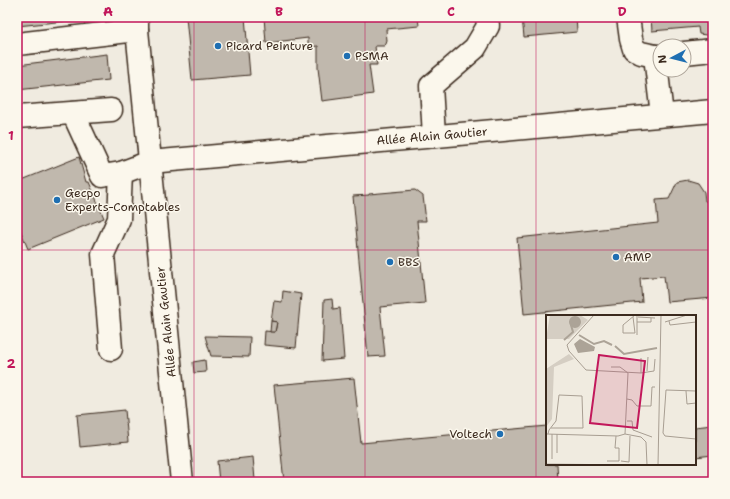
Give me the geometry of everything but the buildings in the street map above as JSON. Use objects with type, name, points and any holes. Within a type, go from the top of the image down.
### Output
[{"type":"street","points":[[434,136],[431,86],[474,48],[488,26],[487,17]]},
{"type":"street","points":[[628,17],[631,40],[634,49],[641,53],[652,55]]},
{"type":"street","points":[[17,44],[136,24]]},
{"type":"street","name":"Allée Alain Gautier","points":[[136,24],[182,482]]},
{"type":"street","points":[[692,52],[713,50]]},
{"type":"street","points":[[659,78],[662,115]]},
{"type":"street","points":[[17,118],[111,110]]},
{"type":"street","name":"Allée Alain Gautier","points":[[150,162],[713,111]]},
{"type":"street","points":[[73,113],[102,176],[121,173],[150,162]]},
{"type":"street","points":[[111,349],[103,254],[120,219],[121,173]]},
{"type":"place","name":"Picard Peinture","points":[[218,46]]},
{"type":"place","name":"PSMA","points":[[347,56]]},
{"type":"place","name":"Gecpo Experts-Comptables","points":[[57,200]]},
{"type":"place","name":"AMP","points":[[616,257]]},
{"type":"place","name":"BBS","points":[[390,262]]},
{"type":"place","name":"Voltech","points":[[500,434]]}]
